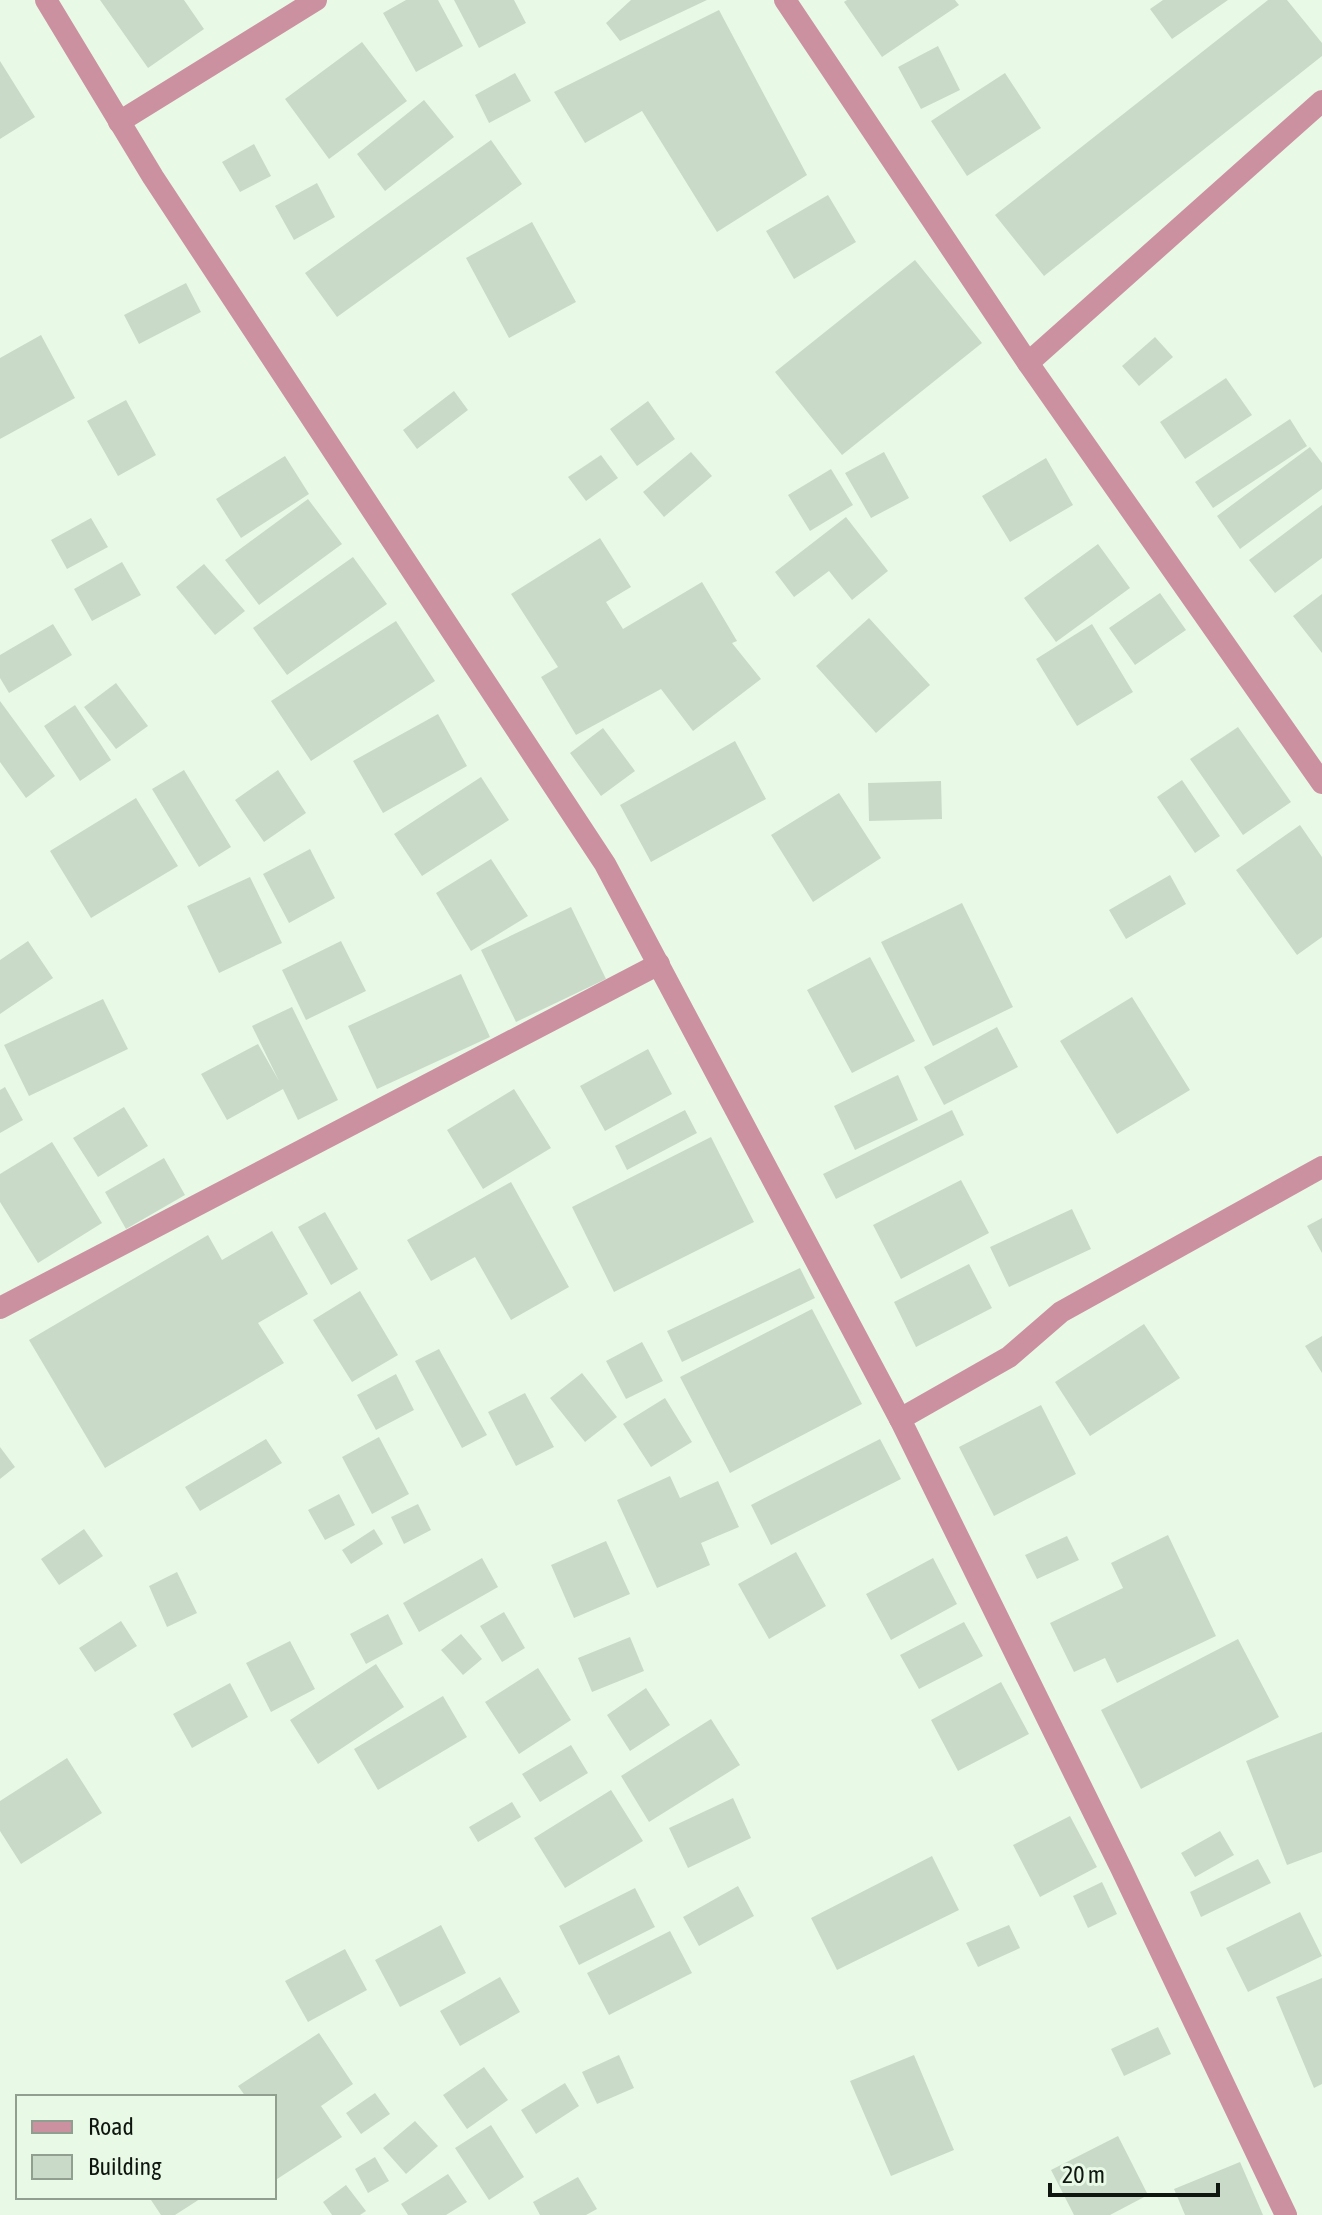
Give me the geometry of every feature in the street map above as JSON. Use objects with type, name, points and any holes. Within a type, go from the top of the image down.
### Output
[{"type":"street","points":[[46,0],[153,177],[605,864],[900,1419],[1121,1868],[1286,2215]]},
{"type":"street","points":[[119,122],[316,0]]},
{"type":"street","points":[[785,0],[1028,363],[1322,783]]},
{"type":"street","points":[[1028,363],[1322,101]]},
{"type":"street","points":[[0,1308],[659,964]]},
{"type":"street","points":[[900,1419],[1009,1357],[1061,1312],[1322,1167]]},
{"type":"building","points":[[100,0],[184,0],[204,29],[148,68]]},
{"type":"building","points":[[406,0],[438,0],[463,46],[416,72],[383,13]]},
{"type":"building","points":[[454,0],[514,0],[526,23],[479,48]]},
{"type":"building","points":[[631,0],[707,0],[620,41],[606,23]]},
{"type":"building","points":[[955,0],[959,5],[882,57],[844,2]]},
{"type":"building","points":[[1163,0],[1228,0],[1172,39],[1150,9]]},
{"type":"building","points":[[1268,0],[1287,0],[1322,43],[1322,56],[1044,276],[995,215]]},
{"type":"building","points":[[719,10],[807,175],[717,232],[642,111],[585,143],[554,92]]},
{"type":"building","points":[[362,42],[407,101],[329,159],[285,99]]},
{"type":"building","points":[[938,46],[960,90],[921,109],[898,67]]},
{"type":"building","points":[[0,61],[35,117],[0,139]]},
{"type":"building","points":[[515,73],[531,101],[489,123],[475,95]]},
{"type":"building","points":[[1005,73],[1041,128],[967,176],[931,121]]},
{"type":"building","points":[[424,100],[454,137],[385,191],[357,154]]},
{"type":"building","points":[[491,140],[522,184],[337,317],[305,273]]},
{"type":"building","points":[[254,144],[271,176],[240,192],[222,162]]},
{"type":"building","points":[[317,183],[335,217],[294,240],[275,206]]},
{"type":"building","points":[[828,195],[856,242],[794,279],[766,231]]},
{"type":"building","points":[[532,222],[576,302],[509,338],[466,258]]},
{"type":"building","points":[[915,260],[982,343],[842,455],[775,372]]},
{"type":"building","points":[[186,283],[201,312],[139,344],[124,315]]},
{"type":"building","points":[[41,335],[75,398],[0,439],[0,358]]},
{"type":"building","points":[[1155,337],[1173,357],[1139,386],[1122,366]]},
{"type":"building","points":[[1226,378],[1252,415],[1185,459],[1160,422]]},
{"type":"building","points":[[454,391],[468,410],[417,449],[403,430]]},
{"type":"building","points":[[126,400],[156,455],[118,476],[87,421]]},
{"type":"building","points":[[648,401],[675,439],[637,466],[610,429]]},
{"type":"building","points":[[1290,419],[1307,446],[1213,508],[1195,482]]},
{"type":"building","points":[[1310,447],[1322,463],[1322,489],[1240,549],[1217,516]]},
{"type":"building","points":[[691,452],[712,476],[664,517],[643,492]]},
{"type":"building","points":[[884,452],[909,498],[871,518],[845,473]]},
{"type":"building","points":[[601,455],[618,478],[586,501],[568,477]]},
{"type":"building","points":[[285,456],[309,494],[241,538],[216,499]]},
{"type":"building","points":[[1046,458],[1073,505],[1010,542],[982,496]]},
{"type":"building","points":[[831,469],[853,505],[810,531],[788,495]]},
{"type":"building","points":[[308,499],[342,544],[259,605],[225,560]]},
{"type":"building","points":[[1322,505],[1322,558],[1275,593],[1249,560]]},
{"type":"building","points":[[846,517],[888,571],[852,600],[829,571],[794,597],[775,572]]},
{"type":"building","points":[[91,518],[108,547],[67,569],[51,540]]},
{"type":"building","points":[[600,538],[631,587],[606,602],[623,629],[702,582],[737,641],[732,643],[761,679],[693,731],[661,689],[576,735],[541,677],[558,667],[511,594]]},
{"type":"building","points":[[1098,544],[1130,588],[1056,642],[1024,598]]},
{"type":"building","points":[[353,557],[387,604],[287,675],[253,628]]},
{"type":"building","points":[[122,562],[141,595],[92,621],[74,589]]},
{"type":"building","points":[[204,564],[245,611],[215,635],[176,587]]},
{"type":"building","points":[[1160,593],[1186,630],[1135,665],[1109,628]]},
{"type":"building","points":[[1322,594],[1322,653],[1293,616]]},
{"type":"building","points":[[869,618],[930,685],[876,733],[816,666]]},
{"type":"building","points":[[396,621],[435,681],[311,761],[271,701]]},
{"type":"building","points":[[53,624],[72,655],[9,693],[0,678],[0,655]]},
{"type":"building","points":[[1092,624],[1133,692],[1077,726],[1036,659]]},
{"type":"building","points":[[116,683],[148,726],[116,749],[84,707]]},
{"type":"building","points":[[0,701],[55,776],[26,798],[0,762]]},
{"type":"building","points":[[75,705],[111,760],[80,781],[44,726]]},
{"type":"building","points":[[438,714],[467,766],[383,813],[353,761]]},
{"type":"building","points":[[1238,727],[1291,802],[1243,835],[1190,759]]},
{"type":"building","points":[[603,728],[635,771],[601,796],[570,753]]},
{"type":"building","points":[[735,741],[766,799],[651,862],[620,805]]},
{"type":"building","points":[[184,770],[231,847],[199,867],[152,789]]},
{"type":"building","points":[[278,770],[306,813],[264,842],[235,800]]},
{"type":"building","points":[[481,777],[509,820],[422,876],[394,834]]},
{"type":"building","points":[[1182,780],[1220,836],[1195,853],[1157,797]]},
{"type":"building","points":[[941,781],[942,819],[869,821],[868,783]]},
{"type":"building","points":[[839,793],[881,858],[813,902],[771,835]]},
{"type":"building","points":[[136,798],[178,866],[91,918],[50,851]]},
{"type":"building","points":[[1300,825],[1322,857],[1322,937],[1297,955],[1236,870]]},
{"type":"building","points":[[310,849],[335,898],[289,923],[263,874]]},
{"type":"building","points":[[491,859],[528,916],[471,951],[436,893]]},
{"type":"building","points":[[1170,875],[1186,904],[1126,939],[1109,910]]},
{"type":"building","points":[[250,877],[282,943],[219,973],[187,906]]},
{"type":"building","points":[[962,903],[1013,1007],[933,1046],[881,942]]},
{"type":"building","points":[[571,907],[606,979],[516,1022],[481,950]]},
{"type":"building","points":[[28,941],[53,978],[0,1014],[0,960]]},
{"type":"building","points":[[341,941],[366,991],[306,1020],[282,970]]},
{"type":"building","points":[[870,957],[915,1041],[852,1073],[807,990]]},
{"type":"building","points":[[461,974],[490,1037],[377,1089],[348,1026]]},
{"type":"building","points":[[1132,997],[1190,1090],[1117,1134],[1060,1041]]},
{"type":"building","points":[[103,999],[128,1049],[29,1096],[4,1045]]},
{"type":"building","points":[[292,1007],[338,1100],[298,1120],[283,1089],[227,1120],[201,1074],[258,1044],[279,1081],[252,1026]]},
{"type":"building","points":[[997,1027],[1018,1067],[944,1105],[924,1067]]},
{"type":"building","points":[[648,1049],[672,1094],[605,1131],[580,1086]]},
{"type":"building","points":[[898,1075],[918,1120],[855,1150],[834,1106]]},
{"type":"building","points":[[5,1087],[23,1120],[0,1133],[0,1090]]},
{"type":"building","points":[[514,1089],[551,1148],[483,1189],[447,1130]]},
{"type":"building","points":[[124,1107],[148,1146],[98,1177],[73,1138]]},
{"type":"building","points":[[685,1110],[697,1133],[627,1170],[615,1146]]},
{"type":"building","points":[[952,1110],[964,1135],[836,1199],[823,1174]]},
{"type":"building","points":[[711,1137],[754,1222],[614,1292],[572,1207]]},
{"type":"building","points":[[52,1142],[102,1223],[38,1263],[0,1202],[0,1174]]},
{"type":"building","points":[[164,1158],[185,1195],[126,1229],[105,1192]]},
{"type":"building","points":[[961,1180],[989,1233],[901,1279],[873,1225]]},
{"type":"building","points":[[511,1182],[569,1287],[511,1320],[475,1257],[431,1281],[407,1240]]},
{"type":"building","points":[[1072,1209],[1091,1249],[1009,1287],[990,1247]]},
{"type":"building","points":[[325,1212],[358,1269],[331,1285],[298,1227]]},
{"type":"building","points":[[1322,1218],[1322,1253],[1307,1226]]},
{"type":"building","points":[[272,1231],[308,1294],[258,1323],[284,1363],[105,1468],[29,1340],[208,1235],[222,1260]]},
{"type":"building","points":[[969,1264],[992,1308],[916,1347],[894,1302]]},
{"type":"building","points":[[800,1268],[815,1298],[682,1362],[667,1331]]},
{"type":"building","points":[[360,1291],[398,1355],[352,1382],[313,1320]]},
{"type":"building","points":[[812,1309],[862,1404],[730,1473],[680,1377]]},
{"type":"building","points":[[1144,1324],[1180,1378],[1090,1436],[1055,1382]]},
{"type":"building","points":[[1322,1336],[1322,1373],[1305,1346]]},
{"type":"building","points":[[642,1342],[663,1381],[626,1399],[606,1361]]},
{"type":"building","points":[[439,1349],[487,1435],[462,1448],[415,1361]]},
{"type":"building","points":[[582,1373],[617,1417],[585,1442],[550,1398]]},
{"type":"building","points":[[396,1374],[414,1410],[376,1430],[357,1395]]},
{"type":"building","points":[[525,1393],[554,1447],[516,1466],[488,1412]]},
{"type":"building","points":[[665,1398],[692,1442],[651,1467],[623,1424]]},
{"type":"building","points":[[1041,1405],[1076,1474],[994,1516],[959,1447]]},
{"type":"building","points":[[379,1437],[409,1494],[372,1514],[342,1457]]},
{"type":"building","points":[[266,1439],[282,1463],[200,1511],[185,1487]]},
{"type":"building","points":[[880,1439],[901,1479],[771,1545],[751,1505]]},
{"type":"building","points":[[0,1447],[15,1467],[0,1479]]},
{"type":"building","points":[[670,1476],[680,1498],[718,1481],[739,1527],[701,1543],[710,1565],[657,1588],[617,1500]]},
{"type":"building","points":[[339,1494],[355,1525],[325,1540],[308,1510]]},
{"type":"building","points":[[418,1504],[431,1530],[404,1544],[391,1517]]},
{"type":"building","points":[[84,1529],[103,1556],[59,1585],[41,1559]]},
{"type":"building","points":[[374,1529],[383,1544],[351,1564],[342,1550]]},
{"type":"building","points":[[1168,1535],[1216,1636],[1117,1683],[1105,1658],[1074,1672],[1050,1623],[1123,1588],[1111,1563]]},
{"type":"building","points":[[1067,1536],[1079,1560],[1037,1579],[1025,1555]]},
{"type":"building","points":[[606,1541],[630,1594],[574,1618],[551,1565]]},
{"type":"building","points":[[796,1552],[826,1606],[769,1639],[738,1584]]},
{"type":"building","points":[[482,1558],[498,1587],[419,1632],[403,1603]]},
{"type":"building","points":[[933,1558],[957,1604],[891,1640],[866,1594]]},
{"type":"building","points":[[177,1572],[197,1613],[167,1627],[149,1586]]},
{"type":"building","points":[[504,1612],[525,1648],[502,1662],[480,1626]]},
{"type":"building","points":[[388,1614],[403,1644],[366,1664],[350,1634]]},
{"type":"building","points":[[121,1621],[137,1646],[95,1672],[79,1648]]},
{"type":"building","points":[[964,1622],[983,1656],[919,1689],[900,1655]]},
{"type":"building","points":[[461,1634],[482,1659],[463,1675],[441,1650]]},
{"type":"building","points":[[630,1637],[644,1671],[592,1692],[578,1658]]},
{"type":"building","points":[[1238,1639],[1279,1717],[1141,1789],[1101,1710]]},
{"type":"building","points":[[290,1641],[315,1689],[271,1712],[246,1663]]},
{"type":"building","points":[[376,1664],[404,1707],[318,1764],[290,1720]]},
{"type":"building","points":[[538,1668],[571,1720],[519,1754],[485,1702]]},
{"type":"building","points":[[1001,1682],[1029,1734],[958,1771],[931,1720]]},
{"type":"building","points":[[230,1683],[248,1717],[192,1748],[173,1714]]},
{"type":"building","points":[[646,1688],[670,1725],[630,1751],[607,1715]]},
{"type":"building","points":[[443,1696],[467,1737],[378,1790],[354,1749]]},
{"type":"building","points":[[711,1719],[740,1765],[649,1822],[621,1776]]},
{"type":"building","points":[[1322,1732],[1322,1852],[1287,1865],[1246,1761]]},
{"type":"building","points":[[571,1745],[588,1773],[540,1802],[522,1774]]},
{"type":"building","points":[[67,1758],[102,1813],[21,1864],[0,1831],[0,1801]]},
{"type":"building","points":[[611,1790],[643,1841],[565,1888],[534,1838]]},
{"type":"building","points":[[733,1798],[751,1838],[688,1868],[669,1828]]},
{"type":"building","points":[[512,1802],[521,1817],[478,1842],[469,1827]]},
{"type":"building","points":[[1070,1816],[1097,1867],[1040,1897],[1013,1845]]},
{"type":"building","points":[[1220,1831],[1234,1855],[1195,1877],[1181,1853]]},
{"type":"building","points":[[932,1856],[959,1910],[837,1970],[811,1918]]},
{"type":"building","points":[[1258,1859],[1271,1883],[1201,1917],[1190,1892]]},
{"type":"building","points":[[1102,1882],[1117,1914],[1088,1928],[1073,1896]]},
{"type":"building","points":[[738,1886],[754,1916],[699,1946],[683,1917]]},
{"type":"building","points":[[635,1888],[655,1927],[579,1965],[559,1926]]},
{"type":"building","points":[[1300,1912],[1322,1956],[1248,1992],[1226,1948]]},
{"type":"building","points":[[441,1925],[466,1973],[400,2007],[375,1960]]},
{"type":"building","points":[[1009,1925],[1020,1948],[978,1967],[966,1943]]},
{"type":"building","points":[[670,1931],[692,1973],[609,2015],[587,1973]]},
{"type":"building","points":[[345,1949],[367,1990],[308,2022],[285,1981]]},
{"type":"building","points":[[500,1977],[520,2012],[460,2046],[440,2011]]},
{"type":"building","points":[[1322,1978],[1322,2084],[1314,2088],[1276,1997]]},
{"type":"building","points":[[1158,2027],[1171,2054],[1124,2076],[1111,2049]]},
{"type":"building","points":[[319,2033],[353,2084],[321,2106],[342,2137],[276,2180],[276,2095],[245,2095],[238,2086]]},
{"type":"building","points":[[619,2055],[634,2088],[597,2104],[582,2072]]},
{"type":"building","points":[[914,2055],[954,2150],[891,2176],[850,2081]]},
{"type":"building","points":[[484,2067],[508,2100],[467,2129],[443,2095]]},
{"type":"building","points":[[565,2083],[579,2106],[536,2134],[521,2110]]},
{"type":"building","points":[[375,2093],[390,2114],[361,2134],[346,2113]]},
{"type":"building","points":[[415,2121],[438,2146],[406,2174],[383,2148]]},
{"type":"building","points":[[491,2125],[524,2177],[489,2200],[455,2148]]},
{"type":"building","points":[[1118,2136],[1148,2195],[1110,2215],[1074,2215],[1051,2170]]},
{"type":"building","points":[[375,2157],[389,2181],[368,2193],[355,2169]]},
{"type":"building","points":[[1240,2162],[1263,2215],[1185,2215],[1174,2189]]},
{"type":"building","points":[[448,2174],[467,2202],[446,2215],[408,2215],[401,2204]]},
{"type":"building","points":[[578,2177],[597,2209],[586,2215],[540,2215],[533,2202]]},
{"type":"building","points":[[346,2185],[366,2211],[360,2215],[332,2215],[323,2202]]},
{"type":"building","points":[[150,2199],[200,2199],[175,2215],[161,2215]]}]
